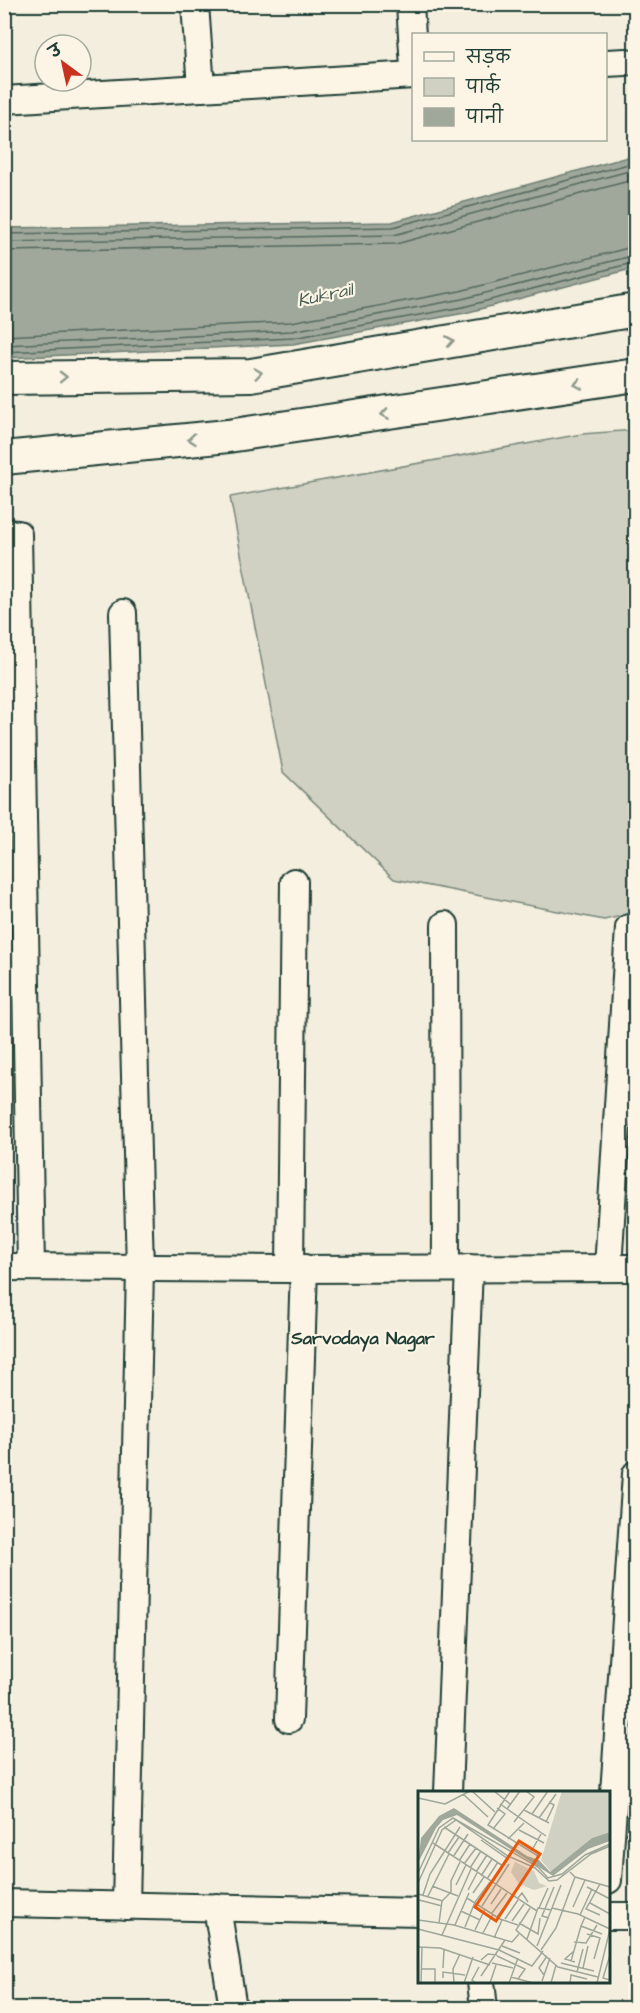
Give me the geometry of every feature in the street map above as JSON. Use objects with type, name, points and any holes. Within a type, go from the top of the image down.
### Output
[{"type":"street","points":[[195,4],[201,88]]},
{"type":"street","points":[[410,4],[412,36]]},
{"type":"street","points":[[4,100],[412,75]]},
{"type":"street","points":[[4,378],[251,375],[636,310]]},
{"type":"street","points":[[4,458],[239,434],[636,375]]},
{"type":"street","points":[[4,533],[18,534],[13,743],[31,1267]]},
{"type":"street","points":[[123,613],[140,1269],[126,1906]]},
{"type":"street","points":[[289,1719],[297,1269],[294,882]]},
{"type":"street","points":[[445,925],[458,1268],[448,1791]]},
{"type":"street","points":[[608,1268],[629,928]]},
{"type":"street","points":[[4,1267],[636,1268]]},
{"type":"street","points":[[610,1865],[636,1474]]},
{"type":"street","points":[[4,1903],[418,1912]]},
{"type":"street","points":[[217,1907],[233,2008]]},
{"type":"street","points":[[610,1916],[636,1916]]},
{"type":"street","points":[[481,1983],[484,2008]]},
{"type":"green space","points":[[635,430],[635,913],[604,920],[394,879],[283,772],[230,497],[582,434]]},
{"type":"water","name":"Kukrail","points":[[635,155],[635,268],[465,313],[293,344],[5,358],[5,228],[392,222]]},
{"type":"district","name":"Sarvodaya Nagar","points":[[363,1338]]}]
